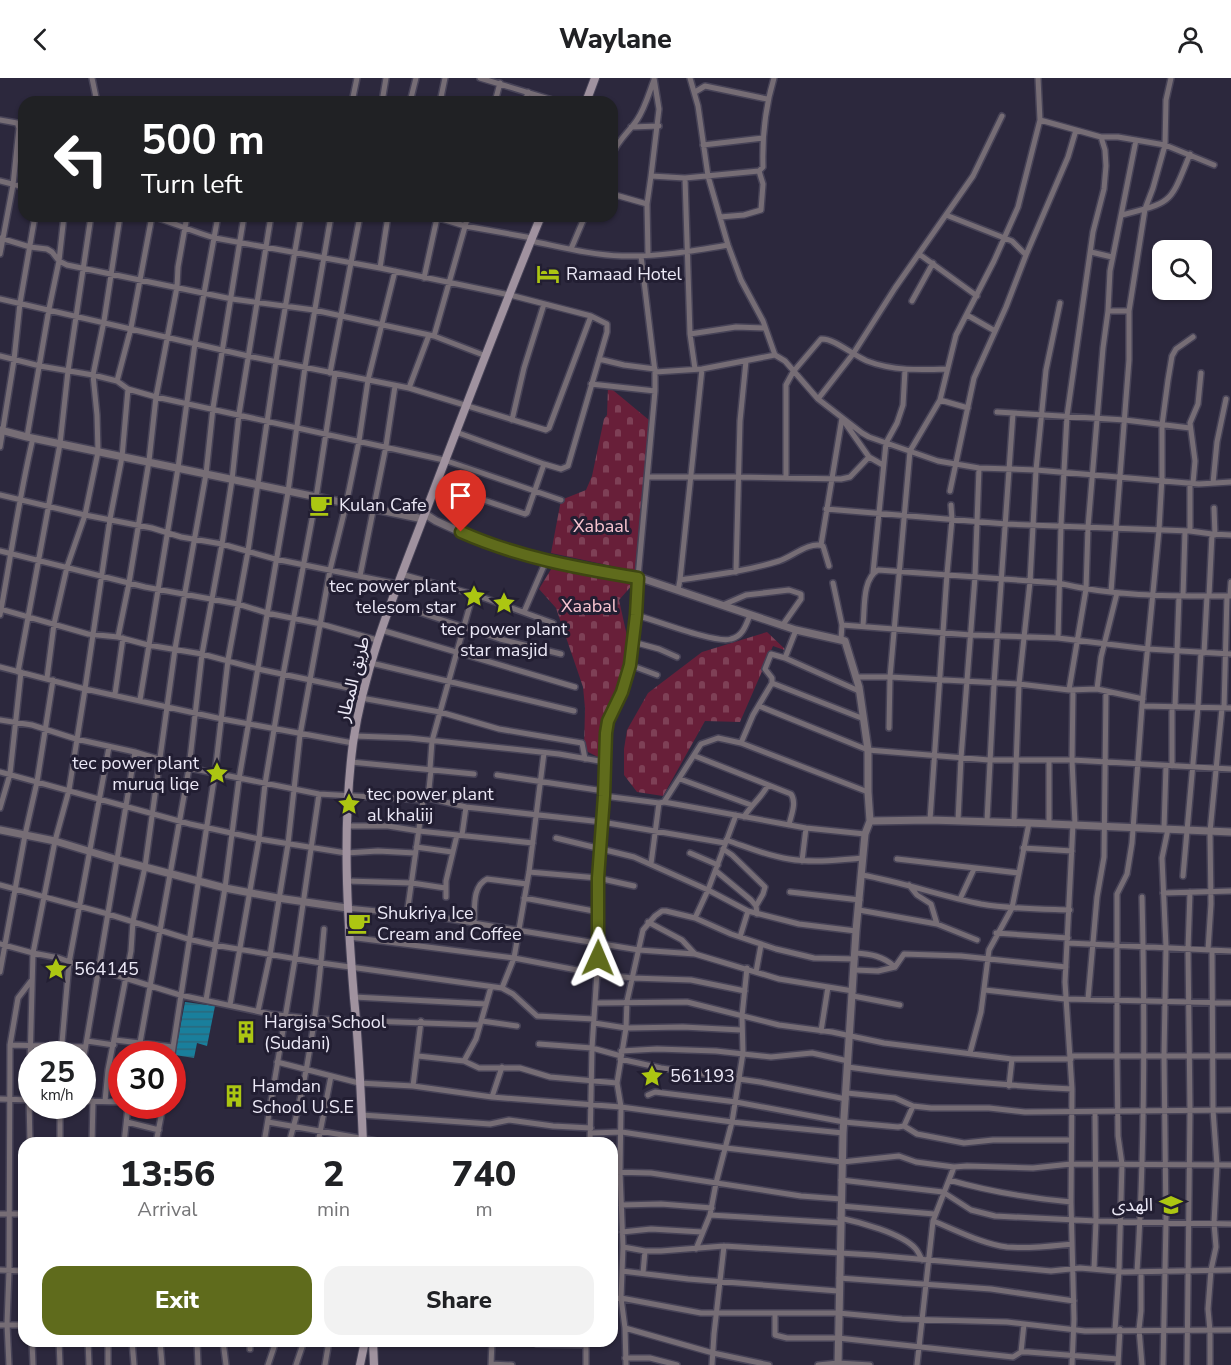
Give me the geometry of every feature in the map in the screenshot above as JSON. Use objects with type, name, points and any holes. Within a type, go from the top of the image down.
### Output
[{"type":"main road","points":[[588,96],[595,78]]},
{"type":"main road","name":"طريق المطار","points":[[363,1137],[347,908],[346,854],[351,762],[362,694],[377,640],[401,574],[538,222]]},
{"type":"main road","points":[[360,1365],[364,1347]]},
{"type":"main road","points":[[373,1347],[374,1365]]},
{"type":"street","points":[[92,78],[96,96]]},
{"type":"street","points":[[353,96],[357,78]]},
{"type":"street","points":[[383,96],[386,78]]},
{"type":"street","points":[[412,96],[416,78]]},
{"type":"street","points":[[441,96],[445,78]]},
{"type":"street","points":[[480,78],[540,96]]},
{"type":"street","points":[[590,1137],[592,1048],[599,942],[598,878],[608,721],[622,692],[630,665],[655,391],[645,255],[647,204],[659,109],[654,78]]},
{"type":"street","points":[[618,144],[643,111],[654,78]]},
{"type":"street","points":[[690,78],[695,92],[708,176],[728,245],[741,280],[765,328],[775,355],[785,361],[818,399],[842,418],[869,437],[956,465],[1191,483],[1231,482]]},
{"type":"street","points":[[705,86],[707,78]]},
{"type":"street","points":[[651,176],[686,178],[759,171],[763,166],[767,99],[774,78]]},
{"type":"street","points":[[889,728],[890,677],[910,452],[940,400],[956,335],[977,296],[1018,207],[1041,120],[1038,78]]},
{"type":"street","points":[[1097,689],[1114,593],[1114,529],[1125,420],[1129,360],[1129,310],[1144,209],[1153,188],[1165,144],[1166,100],[1171,78]]},
{"type":"street","points":[[497,96],[500,83]]},
{"type":"street","points":[[695,92],[705,86],[767,99]]},
{"type":"street","points":[[527,96],[528,92]]},
{"type":"street","points":[[818,399],[853,354],[973,176],[1002,116]]},
{"type":"street","points":[[0,120],[18,124]]},
{"type":"street","points":[[1041,120],[1101,137],[1165,144],[1214,165]]},
{"type":"street","points":[[631,127],[658,126]]},
{"type":"street","points":[[950,491],[974,378],[1068,157],[1076,130]]},
{"type":"street","points":[[0,254],[1,238],[13,185],[18,136]]},
{"type":"street","points":[[1058,638],[1058,583],[1067,416],[1093,232],[1104,189],[1106,165],[1101,137]]},
{"type":"street","points":[[703,145],[763,138]]},
{"type":"street","points":[[1072,1365],[1074,1301],[1071,1202],[1072,1089],[1065,999],[1074,824],[1071,690],[1086,590],[1092,475],[1112,258],[1136,140]]},
{"type":"street","points":[[1122,215],[1155,207],[1168,199],[1174,192],[1190,154]]},
{"type":"street","points":[[720,218],[761,210],[763,184],[759,171]]},
{"type":"street","points":[[686,178],[690,334],[695,369]]},
{"type":"street","points":[[0,181],[18,186]]},
{"type":"street","points":[[618,196],[647,204]]},
{"type":"street","points":[[946,215],[1012,241],[1026,255]]},
{"type":"street","points":[[0,447],[34,222]]},
{"type":"street","points":[[63,222],[12,554],[0,612],[93,634],[228,660],[440,712],[499,729],[582,743],[585,759]]},
{"type":"street","points":[[0,808],[9,774],[19,672],[60,444],[68,371],[90,222]]},
{"type":"street","points":[[0,972],[3,945],[37,782],[50,679],[54,624],[68,567],[85,515],[98,452],[93,375],[112,276],[119,222]]},
{"type":"street","points":[[117,381],[131,328],[151,222]]},
{"type":"street","points":[[171,222],[193,232],[240,244],[380,268],[510,295],[606,322],[608,326],[568,466],[561,470],[456,432]]},
{"type":"street","points":[[115,694],[129,583],[149,461],[156,396],[177,287],[178,267],[186,222]]},
{"type":"street","points":[[140,700],[178,468],[195,343],[217,222]]},
{"type":"street","points":[[114,1041],[153,813],[184,594],[206,474],[213,408],[243,222]]},
{"type":"street","points":[[141,1041],[159,929],[189,768],[202,654],[222,544],[239,414],[270,222]]},
{"type":"street","points":[[174,1041],[222,719],[228,660],[248,552],[276,361],[300,222]]},
{"type":"street","points":[[206,1000],[225,888],[239,779],[288,492],[305,367],[330,222]]},
{"type":"street","points":[[230,1005],[259,840],[265,784],[283,675],[316,498],[341,317],[359,222]]},
{"type":"street","points":[[380,268],[387,222]]},
{"type":"street","points":[[424,278],[433,222]]},
{"type":"street","points":[[451,222],[596,254],[645,255],[728,245]]},
{"type":"street","points":[[409,388],[449,283],[466,222]]},
{"type":"street","points":[[571,249],[582,222]]},
{"type":"street","points":[[1,238],[30,247],[47,249],[59,261],[112,276],[232,299],[314,310],[431,335],[486,356]]},
{"type":"street","points":[[1091,252],[1112,258]]},
{"type":"street","points":[[919,254],[977,296]]},
{"type":"street","points":[[912,301],[933,264]]},
{"type":"street","points":[[258,1011],[270,955],[288,844],[300,735],[330,570],[359,441],[368,380],[395,271]]},
{"type":"street","points":[[0,299],[249,356],[409,388],[546,430],[549,428],[591,316]]},
{"type":"street","points":[[1014,822],[1019,684],[1030,582],[1036,470],[1046,370],[1060,303]]},
{"type":"street","points":[[512,420],[524,368],[544,304]]},
{"type":"street","points":[[1108,311],[1129,310]]},
{"type":"street","points":[[967,315],[995,330]]},
{"type":"street","points":[[690,334],[736,327],[765,328]]},
{"type":"street","points":[[775,1314],[775,1335],[787,1338],[838,1338],[1013,1357],[1021,1352],[1072,1355],[1118,1362],[1122,1164],[1118,1111],[1117,894],[1126,879],[1133,827],[1159,530],[1162,425],[1172,356],[1193,337]]},
{"type":"street","points":[[786,478],[786,388],[793,372],[821,339],[827,339],[869,362],[905,369],[947,369]]},
{"type":"street","points":[[599,359],[655,371],[702,369],[775,355]]},
{"type":"street","points":[[0,356],[117,381],[128,389],[156,396],[444,460],[561,500]]},
{"type":"street","points":[[736,572],[737,477],[746,361]]},
{"type":"street","points":[[678,590],[702,369]]},
{"type":"street","points":[[873,573],[886,443],[897,423],[903,405],[905,369]]},
{"type":"street","points":[[1163,1365],[1166,1222],[1164,1055],[1166,947],[1162,858],[1166,829],[1181,596],[1195,460],[1190,423],[1198,404],[1201,373]]},
{"type":"street","points":[[591,384],[655,391]]},
{"type":"street","points":[[360,576],[386,446],[395,386]]},
{"type":"street","points":[[31,1041],[33,953],[55,842],[69,790],[101,575],[122,457],[128,389]]},
{"type":"street","points":[[1213,483],[1217,442],[1227,399]]},
{"type":"street","points":[[940,400],[968,408]]},
{"type":"street","points":[[997,411],[1125,420],[1190,428]]},
{"type":"street","points":[[987,821],[1012,413]]},
{"type":"street","points":[[842,418],[869,457],[883,465]]},
{"type":"street","points":[[829,566],[821,545],[842,418]]},
{"type":"street","points":[[1,430],[346,505],[424,516],[478,540],[546,561],[638,578],[782,626],[841,639],[847,644],[857,677],[864,719],[868,750],[870,821],[865,834],[856,931],[843,1133],[838,1364]]},
{"type":"street","points":[[648,477],[831,480],[850,477],[869,457]]},
{"type":"street","points":[[436,484],[525,514],[544,464]]},
{"type":"street","points":[[958,821],[975,577],[979,468]]},
{"type":"street","points":[[0,495],[222,544],[275,559],[398,584]]},
{"type":"street","points":[[930,820],[952,519],[951,504]]},
{"type":"street","points":[[826,508],[1006,524],[1188,531],[1231,535]]},
{"type":"street","points":[[1183,876],[1214,535],[1214,508]]},
{"type":"street","points":[[680,580],[736,572],[780,561],[814,545],[821,545]]},
{"type":"street","points":[[0,551],[129,583],[213,598],[377,640]]},
{"type":"street","points":[[524,612],[546,561]]},
{"type":"street","points":[[863,625],[868,580],[878,570],[1058,583],[1086,590],[1154,596],[1230,596]]},
{"type":"street","points":[[401,574],[473,594],[553,622]]},
{"type":"street","points":[[1210,1365],[1208,1314],[1210,1270],[1216,1247],[1214,1223],[1217,1165],[1213,1110],[1210,832],[1226,708],[1231,582]]},
{"type":"street","points":[[833,583],[842,625],[841,639]]},
{"type":"street","points":[[723,605],[746,595],[789,590],[801,594],[801,599],[782,626]]},
{"type":"street","points":[[407,914],[415,850],[430,769],[432,741],[473,594]]},
{"type":"street","points":[[391,603],[463,627],[561,654]]},
{"type":"street","points":[[636,615],[724,640],[739,636],[745,630],[750,615]]},
{"type":"street","points":[[842,625],[971,635],[1058,638],[1148,649],[1228,654]]},
{"type":"street","points":[[381,630],[575,687]]},
{"type":"street","points":[[785,658],[796,630]]},
{"type":"street","points":[[633,642],[677,657]]},
{"type":"street","points":[[741,743],[772,684],[772,678],[765,669],[771,654],[860,691]]},
{"type":"street","points":[[371,663],[574,711]]},
{"type":"street","points":[[630,665],[657,675]]},
{"type":"street","points":[[0,667],[167,707],[300,735],[432,741],[605,762]]},
{"type":"street","points":[[857,677],[1019,684],[1071,690],[1097,689],[1143,699]]},
{"type":"street","points":[[772,684],[864,719]]},
{"type":"street","points":[[1088,999],[1096,897],[1104,857],[1106,691]]},
{"type":"street","points":[[759,706],[868,750],[989,760],[1105,761],[1231,769]]},
{"type":"street","points":[[1142,706],[1226,708]]},
{"type":"street","points":[[0,720],[32,725],[76,740],[135,752],[189,768],[319,794],[425,799],[466,807],[602,822],[725,844],[802,861],[863,858]]},
{"type":"street","points":[[651,864],[662,803],[702,743],[714,738],[741,743],[868,792]]},
{"type":"street","points":[[62,1041],[69,963],[109,747]]},
{"type":"street","points":[[87,1041],[135,752]]},
{"type":"street","points":[[502,988],[514,958],[529,872],[544,753]]},
{"type":"street","points":[[694,756],[791,794],[794,799],[789,825]]},
{"type":"street","points":[[1049,760],[1049,823]]},
{"type":"street","points":[[351,762],[474,774]]},
{"type":"street","points":[[0,772],[259,840],[346,854],[415,850],[452,852]]},
{"type":"street","points":[[496,775],[806,828],[865,834]]},
{"type":"street","points":[[680,779],[751,805]]},
{"type":"street","points":[[744,817],[768,785]]},
{"type":"street","points":[[265,1137],[295,959],[319,794]]},
{"type":"street","points":[[446,897],[445,888],[452,852],[460,835],[466,807]]},
{"type":"street","points":[[695,918],[717,868],[736,815]]},
{"type":"street","points":[[870,821],[987,821],[1231,832]]},
{"type":"street","points":[[970,1053],[985,990],[989,950],[996,933],[1012,908],[1029,823]]},
{"type":"street","points":[[347,826],[377,825],[533,843]]},
{"type":"street","points":[[802,861],[806,828]]},
{"type":"street","points":[[0,830],[55,842],[249,893],[347,908],[474,922],[639,950],[695,954],[794,982],[828,987],[900,1005]]},
{"type":"street","points":[[556,838],[600,848],[651,864],[708,890],[748,912],[799,924],[856,931]]},
{"type":"street","points":[[725,844],[732,855],[765,887],[756,906],[757,914]]},
{"type":"street","points":[[1023,848],[1072,851]]},
{"type":"street","points":[[690,854],[717,868],[756,906]]},
{"type":"street","points":[[897,859],[974,870],[1019,873]]},
{"type":"street","points":[[960,899],[974,870]]},
{"type":"street","points":[[529,872],[598,878],[634,886]]},
{"type":"street","points":[[862,875],[909,884],[960,899],[1012,908],[1070,910]]},
{"type":"street","points":[[474,922],[476,896],[483,880],[527,884]]},
{"type":"street","points":[[347,881],[412,883],[445,888]]},
{"type":"street","points":[[909,884],[917,895],[931,904],[937,924]]},
{"type":"street","points":[[0,885],[133,921],[188,939],[238,950],[502,988],[513,994],[537,1016],[594,1021],[626,1028],[683,1027],[741,1030]]},
{"type":"street","points":[[1163,892],[1231,891]]},
{"type":"street","points":[[790,892],[860,900]]},
{"type":"street","points":[[1187,1365],[1190,1222],[1188,949],[1190,892]]},
{"type":"street","points":[[1142,897],[1144,1000],[1139,1272],[1141,1311],[1139,1329],[1142,1365]]},
{"type":"street","points":[[524,898],[599,912]]},
{"type":"street","points":[[859,910],[937,924],[977,940]]},
{"type":"street","points":[[677,1365],[650,1358],[626,1362],[621,1298],[622,1132],[617,1083],[626,1028],[627,1001],[644,930],[648,922],[664,911],[695,918],[761,945],[814,957],[868,954],[886,959],[895,967]]},
{"type":"street","points":[[740,937],[748,912]]},
{"type":"street","points":[[648,922],[682,940],[695,954]]},
{"type":"street","points":[[291,1137],[315,1019],[324,929]]},
{"type":"street","points":[[996,933],[1092,945],[1231,951]]},
{"type":"street","points":[[349,937],[514,958],[598,974],[632,978],[691,980],[746,991]]},
{"type":"street","points":[[3,945],[59,958],[69,963],[180,995],[258,1011],[315,1019],[517,1026]]},
{"type":"street","points":[[756,972],[761,945]]},
{"type":"street","points":[[855,969],[878,971],[895,967],[904,954],[961,956],[1066,967]]},
{"type":"street","points":[[696,1249],[710,1215],[736,1102],[743,1053],[741,1030],[747,968]]},
{"type":"street","points":[[9,1365],[3,1324],[9,1270],[10,1045],[18,998],[31,981]]},
{"type":"street","points":[[464,1061],[474,1045],[491,987]]},
{"type":"street","points":[[821,1031],[828,987]]},
{"type":"street","points":[[985,990],[1065,999],[1231,1003]]},
{"type":"street","points":[[354,997],[486,1004]]},
{"type":"street","points":[[596,1003],[687,1002],[779,1025],[884,1043],[1012,1059],[1117,1055],[1231,1056]]},
{"type":"street","points":[[414,1086],[421,1021]]},
{"type":"street","points":[[539,1044],[592,1048],[661,1068],[846,1096],[895,1098],[913,1106],[989,1108],[1025,1112],[1231,1110]]},
{"type":"street","points":[[10,1045],[18,1045]]},
{"type":"street","points":[[621,1055],[657,1049],[743,1053],[771,1057],[812,1053],[848,1064],[934,1079],[1072,1089]]},
{"type":"street","points":[[417,1056],[464,1061],[479,1068],[520,1068],[550,1077],[617,1083]]},
{"type":"street","points":[[1009,1086],[1012,1059]]},
{"type":"street","points":[[276,1062],[359,1083],[414,1086],[492,1097],[621,1107],[732,1122],[843,1133]]},
{"type":"street","points":[[492,1097],[502,1067]]},
{"type":"street","points":[[105,1101],[108,1070]]},
{"type":"street","points":[[320,1137],[331,1076]]},
{"type":"street","points":[[648,1095],[655,1092],[736,1102],[844,1122],[904,1126],[917,1134],[964,1143],[993,1140],[1071,1140]]},
{"type":"street","points":[[0,1100],[18,1100]]},
{"type":"street","points":[[96,1101],[108,1101]]},
{"type":"street","points":[[904,1126],[913,1106]]},
{"type":"street","points":[[1094,1269],[1095,1112]]},
{"type":"street","points":[[362,1115],[490,1124],[509,1120],[591,1131],[622,1132],[726,1148],[842,1162],[899,1156],[916,1162],[954,1167],[1033,1168],[1071,1164],[1231,1165]]},
{"type":"street","points":[[30,1119],[30,1137]]},
{"type":"street","points":[[60,1119],[60,1137]]},
{"type":"street","points":[[92,1137],[93,1119]]},
{"type":"street","points":[[125,1137],[127,1119]]},
{"type":"street","points":[[157,1137],[161,1119]]},
{"type":"street","points":[[127,1122],[159,1130]]},
{"type":"street","points":[[268,1122],[348,1137]]},
{"type":"street","points":[[917,1365],[926,1285],[926,1260],[934,1214],[954,1167]]},
{"type":"street","points":[[620,1172],[651,1173],[934,1214]]},
{"type":"street","points":[[841,1180],[943,1192],[977,1212],[995,1216],[1231,1224]]},
{"type":"street","points":[[949,1180],[996,1193],[1071,1202]]},
{"type":"street","points":[[621,1205],[661,1204],[711,1208]]},
{"type":"street","points":[[0,1214],[18,1214]]},
{"type":"street","points":[[710,1215],[861,1222],[889,1233],[914,1247],[926,1260]]},
{"type":"street","points":[[933,1221],[1006,1247],[1033,1248],[1072,1244]]},
{"type":"street","points":[[622,1232],[651,1229],[702,1232]]},
{"type":"street","points":[[623,1247],[645,1251],[724,1246],[873,1254],[1051,1271],[1073,1269],[1139,1272],[1231,1270]]},
{"type":"street","points":[[712,1365],[724,1246]]},
{"type":"street","points":[[643,1273],[645,1251]]},
{"type":"street","points":[[0,1270],[18,1270]]},
{"type":"street","points":[[622,1270],[688,1279],[838,1291]]},
{"type":"street","points":[[839,1278],[991,1289],[1074,1301]]},
{"type":"street","points":[[618,1298],[701,1313],[838,1313],[921,1320],[1024,1324],[1074,1330],[1231,1330]]},
{"type":"street","points":[[3,1324],[18,1325]]},
{"type":"street","points":[[1021,1352],[1024,1324]]},
{"type":"street","points":[[625,1328],[713,1353],[769,1365]]},
{"type":"street","points":[[32,1347],[33,1365]]},
{"type":"street","points":[[59,1347],[60,1365]]},
{"type":"street","points":[[88,1347],[89,1365]]},
{"type":"street","points":[[108,1347],[108,1365]]},
{"type":"street","points":[[132,1347],[134,1365]]},
{"type":"street","points":[[160,1347],[162,1365]]},
{"type":"street","points":[[197,1347],[198,1365]]},
{"type":"street","points":[[224,1347],[226,1365]]},
{"type":"street","points":[[268,1365],[274,1347]]},
{"type":"street","points":[[297,1365],[302,1347]]},
{"type":"street","points":[[325,1365],[329,1347]]},
{"type":"street","points":[[492,1347],[491,1364],[512,1365]]},
{"type":"street","points":[[586,1347],[586,1365]]},
{"type":"street","points":[[1012,1365],[1013,1357]]},
{"type":"street","points":[[818,1365],[870,1365]]},
{"type":"green space","name":"Xabaal","points":[[608,386],[649,420],[635,571],[551,553],[561,500],[586,490],[592,476],[604,419],[607,415]]},
{"type":"green space","name":"Xaabal","points":[[553,566],[634,583],[619,600],[627,636],[626,678],[611,716],[600,758],[584,750],[583,687],[556,608],[539,589]]},
{"type":"green space","points":[[767,632],[787,651],[773,646],[740,722],[705,721],[663,796],[637,792],[624,775],[624,749],[627,730],[648,693],[702,652]]},
{"type":"water","points":[[185,1002],[215,1006],[207,1046],[197,1043],[194,1058],[186,1057],[186,1041],[178,1041]]},
{"type":"place","name":"Ramaad Hotel","points":[[548,274]]},
{"type":"place","name":"Kulan Cafe","points":[[321,505]]},
{"type":"place","name":"tec power plant telesom star","points":[[474,596]]},
{"type":"place","name":"tec power plant star masjid","points":[[504,603]]},
{"type":"place","name":"tec power plant muruq liqe","points":[[217,773]]},
{"type":"place","name":"tec power plant al khaliij","points":[[349,804]]},
{"type":"place","name":"Shukriya Ice Cream and Coffee","points":[[359,923]]},
{"type":"place","name":"564145","points":[[56,969]]},
{"type":"place","name":"Hargisa School (Sudani)","points":[[246,1032]]},
{"type":"place","name":"561193","points":[[652,1076]]},
{"type":"place","name":"Hamdan School U.S.E","points":[[234,1096]]},
{"type":"place","name":"الهدى","points":[[1171,1205]]},
{"type":"route","points":[[461,532],[478,540],[546,561],[638,578],[630,665],[622,692],[608,721],[606,733],[598,878],[598,958]]}]
